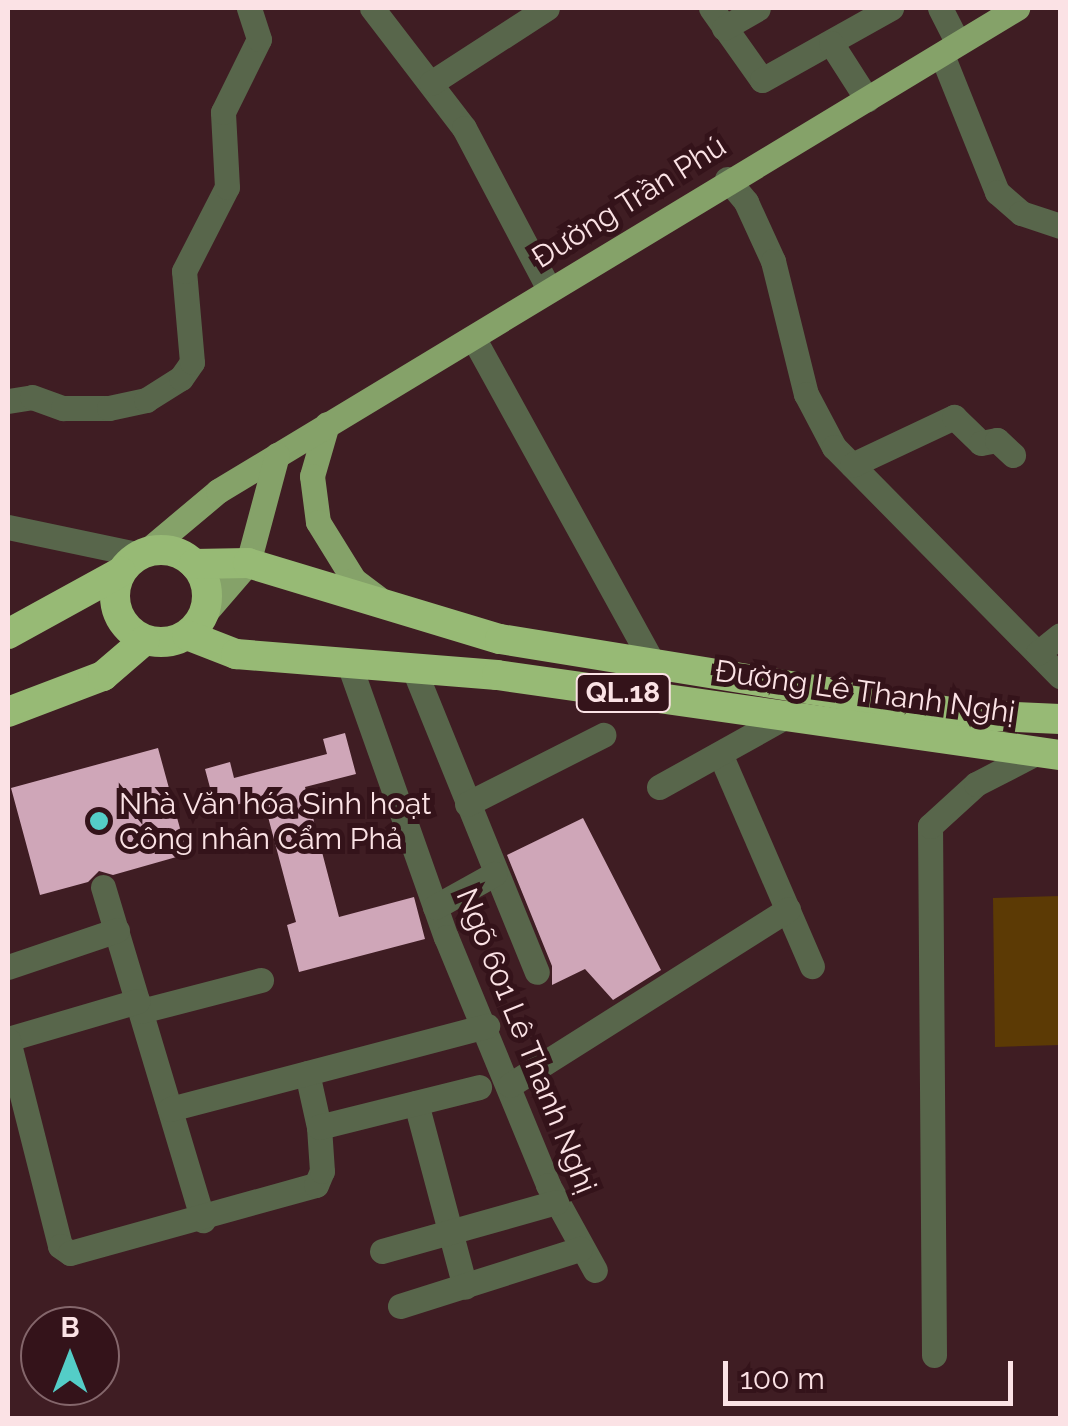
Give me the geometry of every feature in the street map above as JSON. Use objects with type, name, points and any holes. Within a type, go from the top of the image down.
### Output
[{"type":"highway","points":[[8,634],[135,560],[170,551],[194,564],[207,587],[195,625],[146,640],[103,676],[8,712]]},
{"type":"highway","points":[[135,560],[117,612],[146,640]]},
{"type":"highway","name":"Đường Lê Thanh Nghị","points":[[194,564],[248,563],[500,639],[970,714],[1060,720]]},
{"type":"highway","name":"Đường Lê Thanh Nghị","points":[[195,625],[236,654],[413,666],[1050,753]]},
{"type":"main road","name":"Đường Trần Phú","points":[[135,560],[186,514],[277,455],[474,339],[727,179],[1017,8]]},
{"type":"main road","points":[[328,424],[312,476],[318,522],[354,580],[410,613]]},
{"type":"main road","points":[[195,625],[248,563],[277,455]]},
{"type":"street","points":[[8,402],[32,397],[62,408],[109,408],[146,400],[181,378],[192,362],[182,281],[226,187],[223,112],[259,39],[249,8]]},
{"type":"street","points":[[372,8],[464,128],[550,289]]},
{"type":"street","points":[[431,82],[547,8]]},
{"type":"street","points":[[758,8],[718,18],[762,80],[891,8]]},
{"type":"street","points":[[940,8],[997,192],[1020,214],[1060,226]]},
{"type":"street","points":[[832,43],[867,98]]},
{"type":"street","points":[[727,179],[746,202],[772,261],[806,394],[834,447],[1060,676]]},
{"type":"street","points":[[474,339],[652,661]]},
{"type":"street","points":[[852,465],[954,417],[981,443],[998,440],[1013,454]]},
{"type":"street","points":[[8,527],[135,560]]},
{"type":"street","points":[[1038,654],[1060,635]]},
{"type":"street","name":"Ngõ 601 Lê Thanh Nghị","points":[[348,661],[435,907],[556,1202],[588,1259],[465,1288]]},
{"type":"street","points":[[413,666],[494,874],[537,972]]},
{"type":"street","points":[[659,786],[721,756],[783,718]]},
{"type":"street","points":[[468,804],[604,735]]},
{"type":"street","points":[[934,1355],[930,826],[976,784],[1050,753]]},
{"type":"street","points":[[721,756],[812,966]]},
{"type":"street","points":[[435,907],[494,874]]},
{"type":"street","points":[[104,887],[203,1220]]},
{"type":"street","points":[[510,1085],[788,909]]},
{"type":"street","points":[[8,967],[116,930]]},
{"type":"street","points":[[261,980],[8,1039],[64,1251],[203,1220],[316,1185],[322,1171],[319,1126],[307,1073]]},
{"type":"street","points":[[170,1108],[486,1026]]},
{"type":"street","points":[[319,1126],[478,1088]]},
{"type":"street","points":[[400,1306],[465,1288],[446,1233],[416,1103]]},
{"type":"street","points":[[382,1251],[556,1202]]},
{"type":"shaded area","points":[[1060,896],[1060,1045],[995,1047],[993,898]]},
{"type":"building","points":[[345,733],[356,774],[305,787],[339,917],[414,897],[425,939],[299,972],[287,925],[296,922],[263,798],[216,810],[205,769],[230,762],[234,778],[327,754],[323,739]]},
{"type":"building","name":"Nhà Văn hóa Sinh hoạt Công nhân Cẩm Phả","points":[[158,748],[187,854],[113,875],[99,871],[88,882],[40,895],[11,788]]},
{"type":"building","points":[[583,818],[661,970],[613,1000],[585,969],[552,985],[552,966],[507,855]]},
{"type":"place","name":"Nhà Văn hóa Sinh hoạt Công nhân Cẩm Phả","points":[[99,821]]}]
